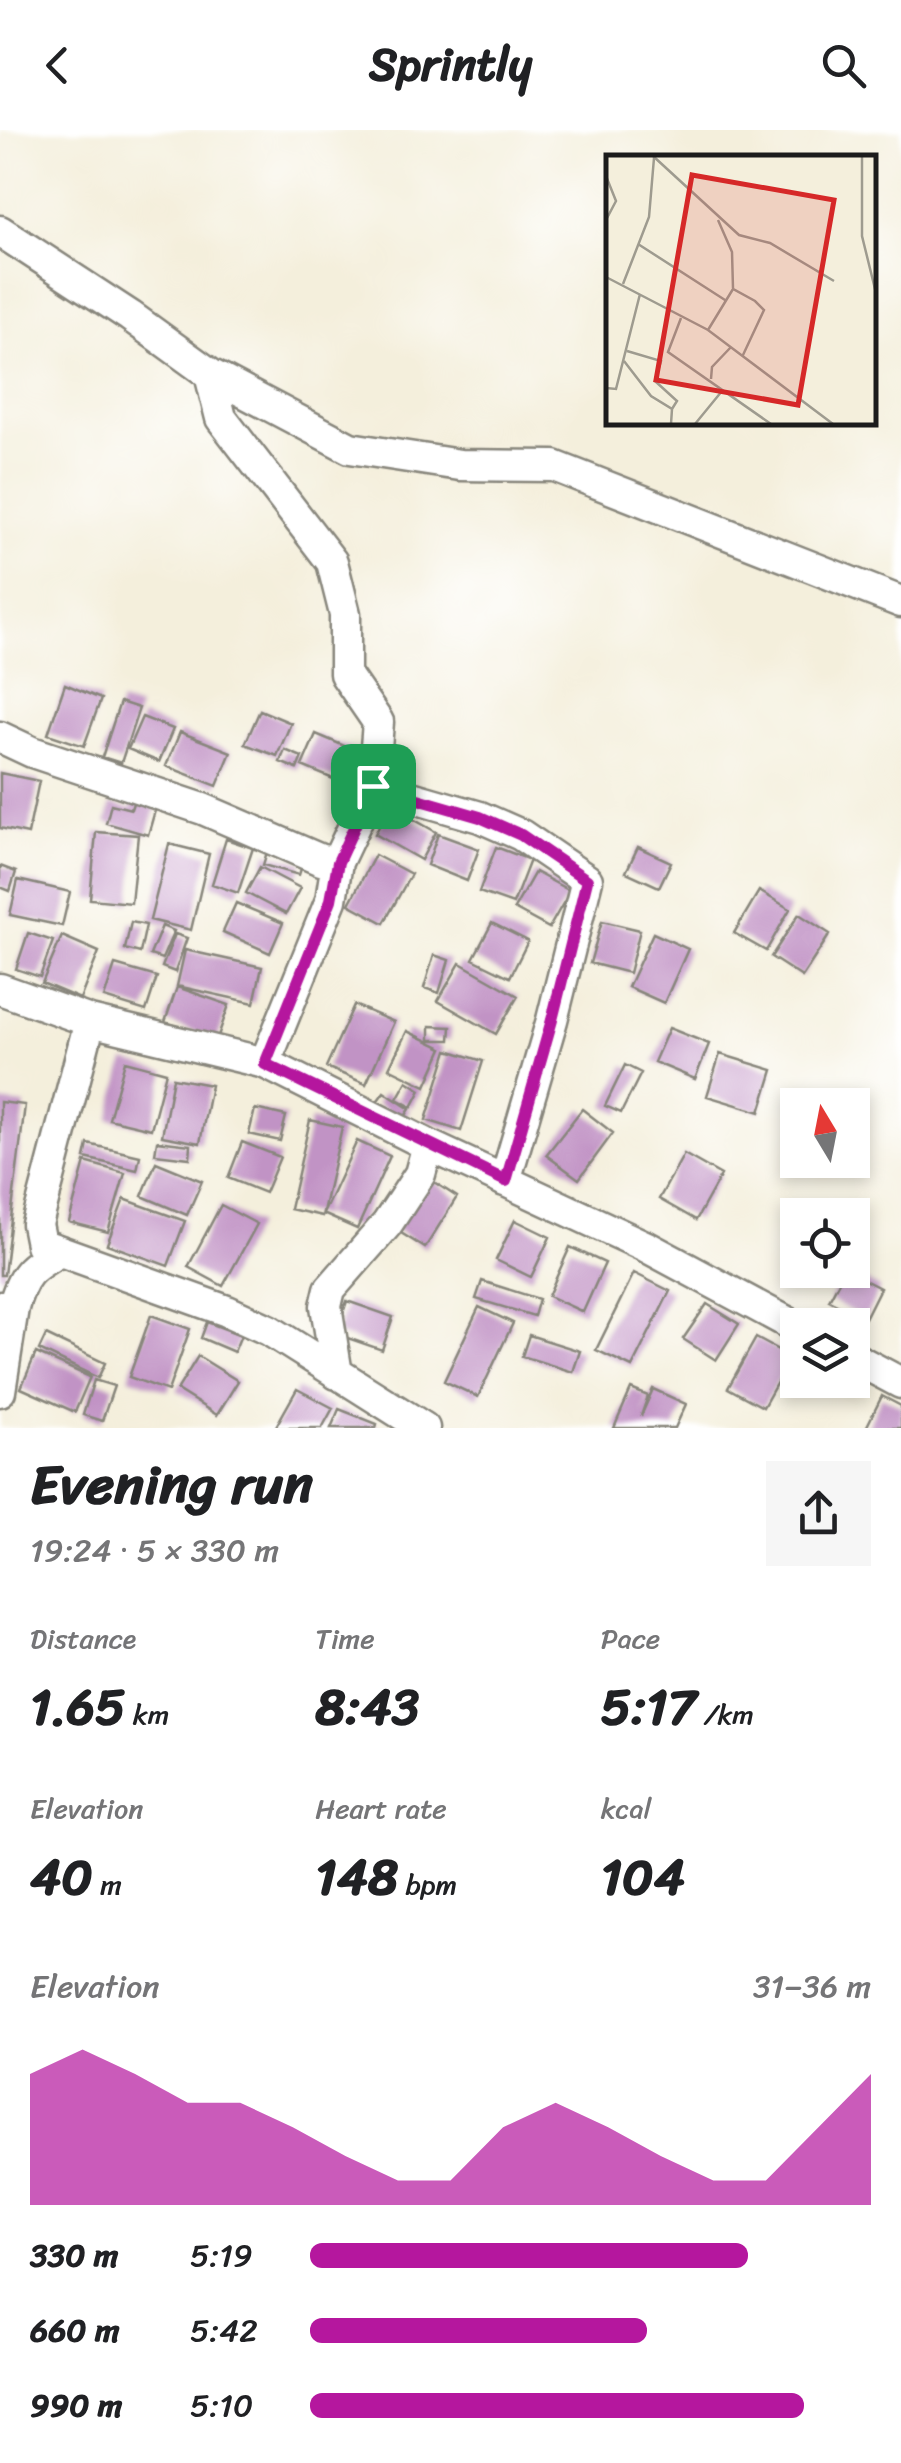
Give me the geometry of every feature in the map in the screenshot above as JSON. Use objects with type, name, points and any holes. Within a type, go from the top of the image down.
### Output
[{"type":"street","points":[[0,231],[210,374],[350,448],[460,464],[554,466],[901,602]]},
{"type":"street","points":[[210,374],[221,418],[332,562],[345,614],[346,674],[378,722],[373,786],[338,862],[331,900],[265,1064]]},
{"type":"street","points":[[0,737],[32,752],[203,809],[321,860],[338,862]]},
{"type":"street","points":[[373,786],[480,817],[521,835],[587,880],[506,1181]]},
{"type":"street","points":[[0,989],[90,1021],[265,1064],[647,1247],[780,1318]]},
{"type":"street","points":[[90,1021],[37,1224],[41,1244],[226,1310],[268,1330],[420,1427]]},
{"type":"street","points":[[337,1374],[326,1306],[330,1289],[387,1224],[420,1174],[428,1145]]},
{"type":"street","points":[[0,1392],[6,1308],[31,1267],[60,1251]]},
{"type":"street","points":[[870,1368],[901,1384]]},
{"type":"building","points":[[65,684],[101,699],[84,746],[48,734]]},
{"type":"building","points":[[120,702],[139,708],[121,763],[102,757]]},
{"type":"building","points":[[260,710],[291,723],[277,756],[245,744]]},
{"type":"building","points":[[142,717],[173,729],[159,762],[128,749]]},
{"type":"building","points":[[180,732],[231,752],[217,786],[166,766]]},
{"type":"building","points":[[316,734],[368,756],[355,788],[302,766]]},
{"type":"building","points":[[285,750],[302,757],[297,769],[280,762]]},
{"type":"building","points":[[0,773],[39,781],[28,834],[0,828]]},
{"type":"building","points":[[134,800],[156,807],[148,835],[106,823],[111,804],[131,809]]},
{"type":"building","points":[[390,806],[436,832],[421,860],[375,834]]},
{"type":"building","points":[[96,832],[138,835],[131,903],[90,899]]},
{"type":"building","points":[[438,834],[479,849],[467,881],[427,865]]},
{"type":"building","points":[[226,839],[253,848],[238,893],[212,884]]},
{"type":"building","points":[[169,844],[209,854],[191,930],[150,920]]},
{"type":"building","points":[[496,847],[530,860],[513,904],[479,892]]},
{"type":"building","points":[[638,847],[671,862],[659,887],[626,872]]},
{"type":"building","points":[[267,852],[303,862],[299,875],[263,865]]},
{"type":"building","points":[[375,855],[411,874],[384,923],[349,904]]},
{"type":"building","points":[[0,866],[16,872],[10,891],[0,887]]},
{"type":"building","points":[[260,867],[300,888],[286,914],[246,893]]},
{"type":"building","points":[[535,872],[570,891],[549,928],[514,909]]},
{"type":"building","points":[[18,880],[70,892],[62,926],[10,915]]},
{"type":"building","points":[[759,891],[790,909],[766,951],[734,933]]},
{"type":"building","points":[[236,903],[283,923],[270,953],[223,932]]},
{"type":"building","points":[[799,914],[830,934],[802,977],[771,957]]},
{"type":"building","points":[[602,921],[640,930],[629,973],[590,963]]},
{"type":"building","points":[[131,922],[146,925],[140,953],[125,949]]},
{"type":"building","points":[[492,923],[528,941],[510,977],[473,959]]},
{"type":"building","points":[[162,926],[174,931],[162,959],[150,955]]},
{"type":"building","points":[[28,933],[53,941],[40,977],[16,969]]},
{"type":"building","points":[[653,933],[688,949],[664,1003],[628,987]]},
{"type":"building","points":[[175,934],[187,938],[175,972],[162,967]]},
{"type":"building","points":[[62,936],[99,952],[80,999],[42,983]]},
{"type":"building","points":[[185,950],[262,967],[254,1003],[177,986]]},
{"type":"building","points":[[434,955],[449,960],[439,993],[424,988]]},
{"type":"building","points":[[460,963],[518,996],[496,1034],[438,1001]]},
{"type":"building","points":[[115,965],[157,977],[146,1011],[104,998]]},
{"type":"building","points":[[177,987],[229,1005],[217,1039],[165,1022]]},
{"type":"building","points":[[354,1005],[394,1022],[366,1084],[326,1067]]},
{"type":"building","points":[[430,1026],[451,1027],[450,1040],[430,1040]]},
{"type":"building","points":[[669,1028],[709,1044],[695,1079],[654,1062]]},
{"type":"building","points":[[407,1031],[443,1048],[426,1086],[389,1068]]},
{"type":"building","points":[[448,1050],[483,1061],[461,1131],[426,1120]]},
{"type":"building","points":[[720,1054],[773,1070],[760,1112],[707,1096]]},
{"type":"building","points":[[125,1061],[166,1072],[151,1129],[109,1119]]},
{"type":"building","points":[[625,1065],[641,1073],[621,1113],[605,1106]]},
{"type":"building","points":[[173,1078],[211,1085],[200,1143],[162,1136]]},
{"type":"building","points":[[407,1081],[421,1090],[412,1107],[397,1099]]},
{"type":"building","points":[[384,1092],[410,1109],[402,1121],[376,1103]]},
{"type":"building","points":[[0,1102],[25,1105],[4,1275],[0,1275]]},
{"type":"building","points":[[255,1109],[286,1116],[280,1141],[249,1134]]},
{"type":"building","points":[[582,1109],[613,1133],[579,1179],[546,1155]]},
{"type":"building","points":[[310,1120],[342,1127],[322,1216],[290,1209]]},
{"type":"building","points":[[157,1141],[191,1145],[190,1158],[155,1154]]},
{"type":"building","points":[[357,1141],[390,1156],[357,1229],[323,1214]]},
{"type":"building","points":[[242,1142],[280,1157],[265,1193],[228,1178]]},
{"type":"building","points":[[88,1144],[140,1156],[137,1170],[85,1158]]},
{"type":"building","points":[[684,1154],[721,1175],[696,1220],[659,1199]]},
{"type":"building","points":[[85,1162],[125,1173],[108,1232],[69,1222]]},
{"type":"building","points":[[156,1162],[202,1181],[187,1215],[142,1196]]},
{"type":"building","points":[[423,1175],[457,1197],[425,1248],[390,1226]]},
{"type":"building","points":[[124,1199],[185,1221],[168,1266],[107,1244]]},
{"type":"building","points":[[221,1205],[257,1224],[223,1286],[188,1267]]},
{"type":"building","points":[[515,1220],[550,1237],[531,1277],[496,1260]]},
{"type":"building","points":[[570,1247],[605,1263],[583,1312],[548,1296]]},
{"type":"building","points":[[634,1273],[670,1291],[632,1367],[596,1350]]},
{"type":"building","points":[[482,1281],[539,1299],[534,1316],[476,1299]]},
{"type":"building","points":[[870,1283],[880,1288],[870,1308],[845,1308],[829,1300],[835,1288],[870,1288]]},
{"type":"building","points":[[347,1301],[393,1317],[382,1350],[336,1334]]},
{"type":"building","points":[[707,1304],[739,1324],[716,1360],[683,1339]]},
{"type":"building","points":[[479,1307],[513,1323],[478,1397],[444,1381]]},
{"type":"building","points":[[151,1315],[190,1329],[168,1391],[129,1377]]},
{"type":"building","points":[[207,1322],[241,1335],[234,1352],[201,1338]]},
{"type":"building","points":[[46,1335],[105,1363],[98,1378],[39,1350]]},
{"type":"building","points":[[529,1335],[580,1351],[573,1372],[522,1356]]},
{"type":"building","points":[[756,1338],[780,1351],[780,1377],[763,1407],[728,1388]]},
{"type":"building","points":[[36,1353],[90,1377],[75,1412],[21,1388]]},
{"type":"building","points":[[198,1356],[238,1381],[217,1415],[177,1390]]},
{"type":"building","points":[[94,1380],[114,1386],[102,1421],[83,1415]]},
{"type":"building","points":[[297,1389],[333,1408],[322,1428],[275,1428]]},
{"type":"building","points":[[631,1389],[648,1396],[641,1416],[653,1389],[686,1404],[675,1428],[614,1428]]},
{"type":"building","points":[[882,1396],[901,1406],[901,1428],[866,1428]]},
{"type":"building","points":[[339,1409],[377,1424],[376,1428],[331,1428]]},
{"type":"route","points":[[373,786],[480,817],[521,835],[587,880],[506,1181],[265,1064],[331,900],[338,862],[373,786]]}]
